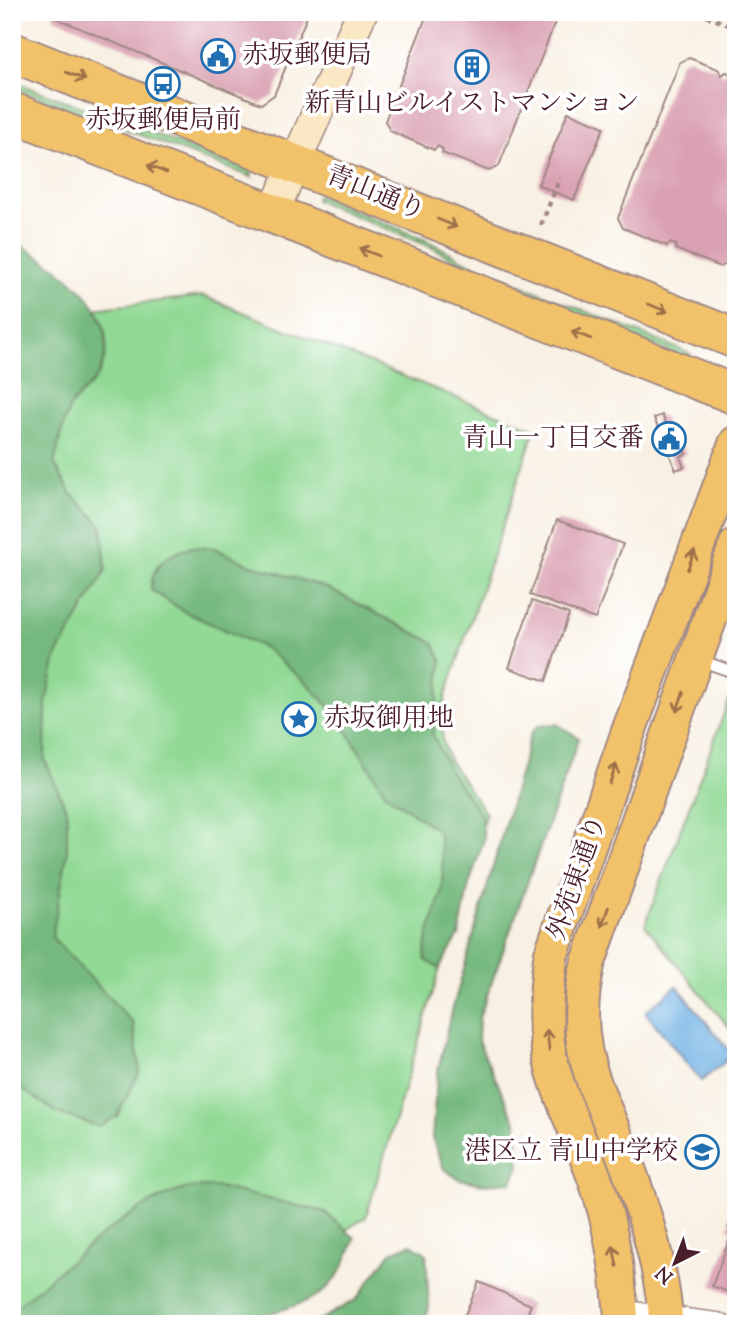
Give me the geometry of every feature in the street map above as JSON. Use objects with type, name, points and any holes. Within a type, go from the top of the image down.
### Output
[{"type":"highway","name":"青山通り","points":[[12,52],[286,158],[736,340]]},
{"type":"highway","points":[[12,112],[736,395]]},
{"type":"main road","name":"外苑東通り","points":[[621,1317],[619,1276],[601,1196],[552,1067],[546,1024],[551,954],[614,772],[736,443]]},
{"type":"main road","name":"外苑東通り","points":[[666,1319],[645,1215],[593,1081],[582,1046],[579,1020],[588,963],[736,545]]},
{"type":"street","points":[[264,211],[341,12]]},
{"type":"street","points":[[286,158],[362,12]]},
{"type":"street","points":[[621,1317],[720,1324]]},
{"type":"lane","points":[[695,659],[736,673]]},
{"type":"path","points":[[698,12],[736,28]]},
{"type":"path","points":[[541,225],[560,178]]},
{"type":"green space","points":[[12,81],[252,171],[252,177],[12,87]]},
{"type":"green space","points":[[318,195],[430,242],[478,268],[691,354],[689,359],[495,283],[431,247],[316,200]]},
{"type":"green space","points":[[12,240],[50,264],[84,293],[97,311],[104,330],[106,350],[99,373],[68,412],[54,463],[71,493],[102,526],[106,570],[56,657],[46,702],[45,760],[67,811],[67,854],[52,937],[133,1023],[140,1071],[117,1116],[99,1127],[58,1113],[12,1083]]},
{"type":"green space","name":"赤坂御用地","points":[[203,296],[535,429],[445,698],[442,740],[449,760],[486,814],[366,1217],[307,1254],[12,1324],[12,837],[68,312]]},
{"type":"green space","points":[[192,547],[214,548],[249,564],[327,588],[434,643],[442,661],[433,735],[451,773],[481,815],[484,839],[468,888],[459,936],[439,968],[425,960],[428,935],[442,880],[438,831],[385,793],[337,715],[308,684],[265,648],[185,612],[151,590],[158,566],[176,553]]},
{"type":"green space","points":[[729,700],[736,703],[736,1036],[645,925]]},
{"type":"green space","points":[[557,724],[579,738],[479,1018],[478,1041],[517,1125],[519,1166],[512,1182],[483,1184],[459,1179],[444,1169],[432,1138],[437,1076],[448,1025],[531,733],[538,726]]},
{"type":"green space","points":[[218,1187],[325,1212],[355,1238],[337,1277],[318,1295],[288,1308],[252,1317],[170,1325],[12,1324],[12,1310],[117,1224],[162,1197],[189,1188]]},
{"type":"green space","points":[[411,1244],[426,1253],[429,1308],[422,1324],[312,1324],[356,1300],[391,1252]]},
{"type":"water","points":[[677,986],[733,1055],[701,1081],[645,1012]]},
{"type":"building","name":"赤坂郵便局","points":[[55,12],[309,12],[274,95],[261,104],[53,17]]},
{"type":"building","name":"新青山ビルイストマンション","points":[[428,12],[559,12],[499,166],[489,171],[442,153],[443,149],[437,146],[434,150],[390,131],[385,121]]},
{"type":"building","points":[[689,58],[718,69],[722,75],[726,72],[736,76],[736,246],[729,262],[721,267],[675,249],[676,245],[670,243],[667,246],[623,228],[618,218],[680,62]]},
{"type":"building","points":[[568,112],[604,127],[574,200],[538,185]]},
{"type":"building","points":[[662,415],[673,440],[679,437],[686,454],[680,457],[684,467],[676,470],[654,418]]},
{"type":"building","points":[[557,520],[623,544],[595,619],[530,595]]},
{"type":"building","points":[[532,601],[569,614],[546,681],[509,668]]},
{"type":"building","points":[[736,1209],[736,1295],[712,1286],[733,1230],[728,1228]]},
{"type":"building","points":[[479,1282],[531,1305],[523,1324],[461,1324]]},
{"type":"place","name":"赤坂郵便局","points":[[218,56]]},
{"type":"place","name":"新青山ビルイストマンション","points":[[472,67]]},
{"type":"place","name":"赤坂郵便局前","points":[[163,84]]},
{"type":"place","name":"青山一丁目交番","points":[[669,439]]},
{"type":"place","name":"赤坂御用地","points":[[299,719]]},
{"type":"place","name":"港区立 青山中学校","points":[[702,1152]]}]
